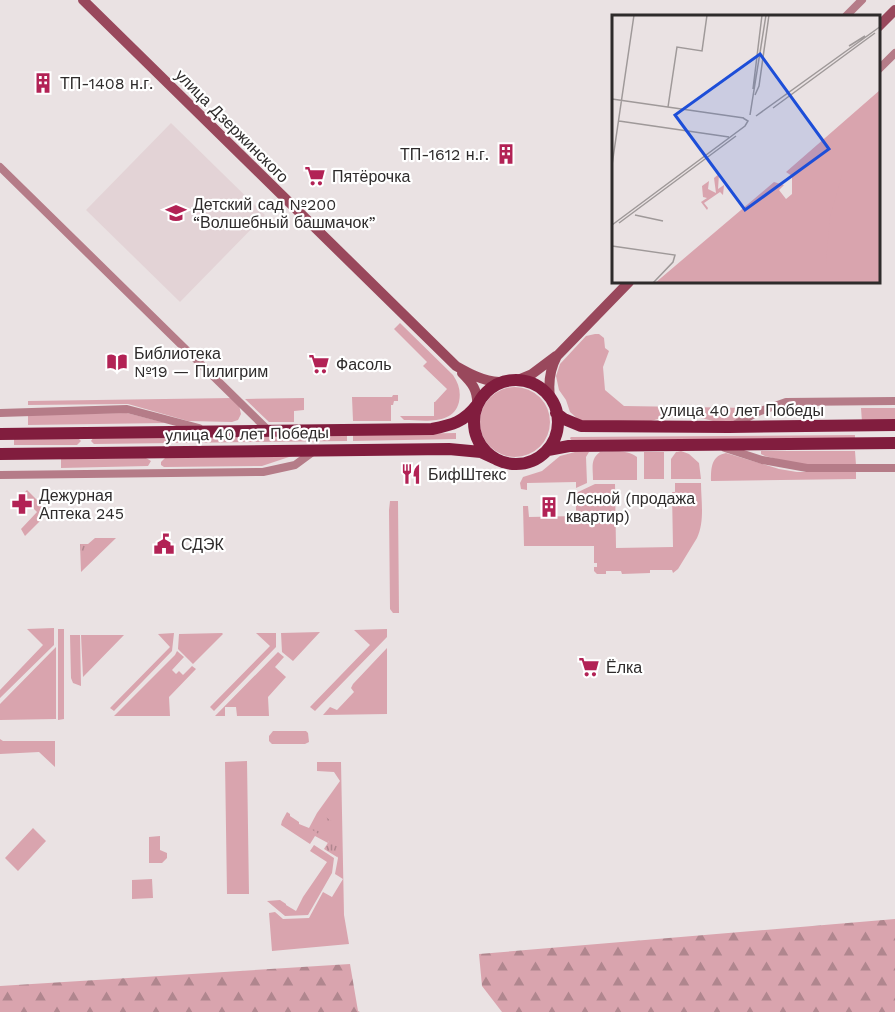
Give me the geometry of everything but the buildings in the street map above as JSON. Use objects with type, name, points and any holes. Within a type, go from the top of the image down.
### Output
[{"type":"main road","name":"улица Дзержинского","points":[[82,0],[456,366],[489,382],[499,382]]},
{"type":"main road","points":[[880,26],[895,10]]},
{"type":"main road","points":[[520,380],[556,356],[627,284]]},
{"type":"main road","points":[[550,397],[540,387],[529,382],[509,380],[499,382],[489,389],[477,405],[473,424],[480,445],[494,458],[511,464],[532,461],[548,450],[557,433],[558,422],[549,387],[556,356]]},
{"type":"main road","points":[[456,366],[475,387],[477,405]]},
{"type":"main road","name":"улица 40 лет Победы","points":[[0,434],[432,429],[458,422],[470,414],[477,405]]},
{"type":"main road","name":"улица 40 лет Победы","points":[[556,413],[581,426],[895,425]]},
{"type":"main road","points":[[85,434],[86,453]]},
{"type":"main road","name":"улица 40 лет Победы","points":[[548,450],[568,446],[895,443]]},
{"type":"main road","name":"улица 40 лет Победы","points":[[0,454],[448,448],[481,452],[494,458]]},
{"type":"street","points":[[847,15],[862,0]]},
{"type":"street","points":[[880,69],[895,54]]},
{"type":"street","points":[[0,167],[269,431]]},
{"type":"street","points":[[729,427],[758,412],[786,402],[895,401]]},
{"type":"street","points":[[0,412],[127,409],[215,432]]},
{"type":"street","name":"улица 40 лет Победы","points":[[718,445],[762,460],[807,468],[895,468]]},
{"type":"street","points":[[0,475],[263,472],[295,465],[315,450]]},
{"type":"shaded area","name":"Детский сад №200 “Волшебный башмачок”","points":[[171,123],[265,215],[180,302],[86,210]]},
{"type":"green space","points":[[400,323],[455,378],[460,398],[456,410],[451,415],[428,421],[404,420],[400,416],[434,416],[434,402],[447,389],[423,366],[427,362],[394,329]]},
{"type":"green space","points":[[595,334],[604,338],[605,348],[609,351],[603,367],[605,390],[624,406],[750,408],[751,413],[734,423],[701,418],[665,417],[644,423],[589,423],[579,420],[570,412],[559,390],[556,376],[560,364],[586,336]]},
{"type":"green space","points":[[515,387],[528,390],[540,397],[547,409],[550,422],[547,435],[540,447],[528,454],[515,457],[502,454],[490,447],[483,435],[480,422],[483,409],[490,397],[502,390]]},
{"type":"green space","points":[[398,395],[398,401],[394,401],[391,405],[391,421],[353,421],[352,397],[392,397]]},
{"type":"green space","points":[[233,398],[239,405],[241,414],[238,420],[232,422],[188,421],[128,404],[28,405],[28,401]]},
{"type":"green space","points":[[304,398],[304,410],[294,411],[294,422],[269,422],[245,399]]},
{"type":"green space","points":[[861,408],[895,408],[895,422],[862,422]]},
{"type":"green space","points":[[127,413],[166,423],[28,425],[28,414]]},
{"type":"green space","points":[[456,433],[456,439],[353,441],[353,435]]},
{"type":"green space","points":[[347,435],[347,441],[94,444],[91,441],[93,438]]},
{"type":"green space","points":[[855,435],[855,439],[571,440],[570,438],[571,437]]},
{"type":"green space","points":[[14,439],[79,439],[81,441],[77,445],[14,445]]},
{"type":"green space","points":[[761,451],[855,451],[856,465],[796,464],[765,456],[761,454]]},
{"type":"green space","points":[[575,452],[589,452],[586,457],[587,483],[576,488],[576,482],[527,483],[527,490],[521,489],[520,483],[523,477],[542,471],[560,456]]},
{"type":"green space","points":[[600,452],[624,452],[637,457],[637,480],[593,480],[593,461]]},
{"type":"green space","points":[[644,452],[664,452],[664,479],[644,479]]},
{"type":"green space","points":[[676,452],[689,454],[699,463],[701,479],[671,479],[671,459]]},
{"type":"green space","points":[[726,453],[797,472],[856,472],[856,479],[711,481],[715,460]]},
{"type":"green space","points":[[295,455],[262,466],[164,467],[161,465],[165,458]]},
{"type":"green space","points":[[146,458],[151,461],[148,466],[61,468],[61,459]]},
{"type":"green space","points":[[675,483],[701,483],[702,510],[697,538],[678,569],[673,573],[672,570],[650,570],[650,573],[622,574],[621,571],[606,571],[606,574],[597,574],[594,571],[597,563],[594,563],[594,546],[524,546],[523,506],[528,506],[529,517],[576,516],[576,493],[595,484],[615,484],[616,548],[673,547],[672,492],[675,492]]},
{"type":"green space","points":[[27,490],[49,512],[25,536],[21,529],[37,512],[21,496]]},
{"type":"green space","points":[[390,501],[398,501],[399,613],[393,613],[390,609]]},
{"type":"green space","points":[[95,538],[116,538],[81,572],[80,544],[88,544]]},
{"type":"green space","points":[[54,628],[54,645],[0,698],[0,690],[43,645],[27,629]]},
{"type":"green space","points":[[58,629],[64,629],[64,719],[58,720]]},
{"type":"green space","points":[[387,629],[387,637],[315,711],[310,707],[370,645],[354,630]]},
{"type":"green space","points":[[320,632],[293,661],[282,652],[281,633]]},
{"type":"green space","points":[[174,633],[172,651],[114,711],[110,708],[170,647],[158,634]]},
{"type":"green space","points":[[256,633],[276,633],[276,647],[214,711],[210,707],[270,646]]},
{"type":"green space","points":[[179,634],[223,634],[193,664],[178,649]]},
{"type":"green space","points":[[70,635],[80,635],[81,686],[73,683],[71,678]]},
{"type":"green space","points":[[81,635],[124,635],[83,677]]},
{"type":"green space","points":[[56,647],[56,719],[0,720],[0,704]]},
{"type":"green space","points":[[387,648],[387,714],[323,715],[330,707],[337,710],[354,692],[351,688],[353,684]]},
{"type":"green space","points":[[177,651],[184,657],[172,670],[176,674],[179,671],[183,675],[192,666],[196,669],[169,697],[170,716],[114,716],[175,655]]},
{"type":"green space","points":[[278,652],[284,657],[275,667],[286,677],[268,697],[269,716],[237,716],[236,707],[225,707],[225,716],[215,716]]},
{"type":"green space","points":[[273,731],[306,731],[309,742],[272,744],[269,736]]},
{"type":"green space","points":[[0,739],[3,741],[55,741],[55,767],[39,752],[0,754]]},
{"type":"green space","points":[[247,761],[249,894],[227,894],[225,762]]},
{"type":"green space","points":[[317,762],[341,762],[344,915],[349,944],[272,951],[269,913],[275,912],[283,919],[309,918],[323,892],[332,897],[343,879],[335,874],[338,858],[329,841],[328,843],[315,836],[310,844],[281,825],[287,812],[299,824],[309,828],[340,781],[334,772],[317,771]]},
{"type":"green space","points":[[321,814],[342,828],[333,843],[342,849],[337,857],[324,849],[329,841],[311,829]]},
{"type":"green space","points":[[33,828],[46,841],[18,871],[5,858]]},
{"type":"green space","points":[[160,836],[160,850],[167,853],[167,858],[162,863],[149,863],[149,837]]},
{"type":"green space","points":[[314,845],[334,858],[332,873],[308,915],[285,916],[267,901],[280,900],[296,911],[327,862],[310,851]]},
{"type":"green space","points":[[152,879],[153,898],[132,899],[132,880]]},
{"type":"green space","points":[[895,919],[895,1012],[502,1012],[482,986],[479,954]]},
{"type":"green space","points":[[350,964],[360,1012],[0,1012],[0,986]]},
{"type":"place","name":"ТП-1408 н.г.","points":[[43,83]]},
{"type":"place","name":"ТП-1612 н.г.","points":[[506,154]]},
{"type":"place","name":"Пятёрочка","points":[[315,176]]},
{"type":"place","name":"Детский сад №200 “Волшебный башмачок”","points":[[176,213]]},
{"type":"place","name":"Библиотека №19 — Пилигрим","points":[[117,362]]},
{"type":"place","name":"Фасоль","points":[[319,364]]},
{"type":"place","name":"БифШтекс","points":[[411,474]]},
{"type":"place","name":"Дежурная Аптека 245","points":[[22,504]]},
{"type":"place","name":"Лесной (продажа квартир)","points":[[549,507]]},
{"type":"place","name":"СДЭК","points":[[164,544]]},
{"type":"place","name":"Ёлка","points":[[589,667]]}]
